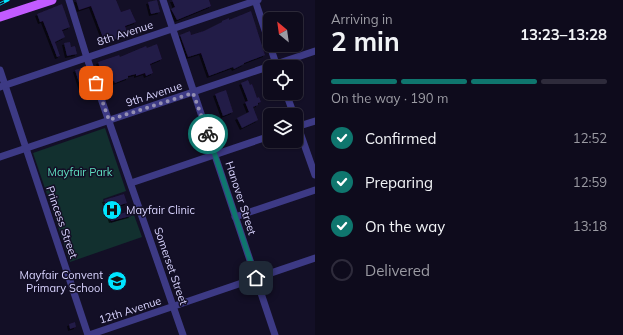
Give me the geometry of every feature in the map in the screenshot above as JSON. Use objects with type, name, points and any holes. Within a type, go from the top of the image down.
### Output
[{"type":"main road","points":[[0,17],[52,0]]},
{"type":"street","name":"Somerset Street","points":[[69,0],[87,58],[182,335]]},
{"type":"street","name":"Hanover Street","points":[[163,0],[275,335]]},
{"type":"street","name":"8th Avenue","points":[[3,86],[256,0]]},
{"type":"street","points":[[256,0],[275,60]]},
{"type":"street","name":"9th Avenue","points":[[292,60],[315,51]]},
{"type":"street","name":"Princess Street","points":[[0,70],[3,86],[88,335]]},
{"type":"street","name":"9th Avenue","points":[[0,157],[263,70]]},
{"type":"street","points":[[303,124],[315,121]]},
{"type":"street","points":[[130,183],[263,138]]},
{"type":"street","points":[[303,142],[315,175]]},
{"type":"street","points":[[235,217],[315,190]]},
{"type":"street","name":"12th Avenue","points":[[88,335],[315,258]]},
{"type":"green space","name":"Mayfair Park","points":[[105,128],[126,191],[103,199],[111,223],[134,215],[142,237],[70,262],[33,153]]},
{"type":"building","points":[[76,0],[116,0],[121,12],[130,9],[136,22],[125,26],[128,35],[105,43],[91,6],[79,10]]},
{"type":"building","points":[[157,0],[160,12],[151,14],[148,2]]},
{"type":"building","points":[[172,0],[209,0],[211,6],[177,20],[171,9],[175,7]]},
{"type":"building","points":[[62,4],[70,27],[62,30],[65,37],[55,42],[60,56],[57,57],[43,21],[40,22],[37,14]]},
{"type":"building","points":[[251,11],[265,55],[244,63],[234,69],[233,67],[209,76],[201,53],[188,57],[180,35],[190,31],[191,35],[204,31],[229,18],[229,20]]},
{"type":"building","points":[[70,42],[71,47],[75,46],[77,54],[67,56],[64,43]]},
{"type":"building","points":[[157,44],[162,59],[150,64],[153,73],[146,76],[145,73],[136,76],[136,74],[128,76],[128,78],[115,83],[114,81],[105,84],[98,62],[119,55],[120,57],[146,46],[147,48]]},
{"type":"building","points":[[85,67],[92,89],[82,92],[75,70]]},
{"type":"building","points":[[248,80],[250,85],[252,84],[257,98],[259,97],[261,102],[253,107],[258,120],[242,128],[237,118],[249,112],[245,102],[248,101],[241,83]]},
{"type":"building","points":[[226,90],[233,112],[223,116],[215,94]]},
{"type":"building","name":"Mayfair Clinic","points":[[124,194],[127,203],[117,206],[120,214],[129,211],[131,216],[111,221],[104,200]]},
{"type":"building","points":[[75,322],[76,327],[70,329],[69,324]]},
{"type":"railway","points":[[0,4],[8,0]]},
{"type":"way so far","points":[[96,83],[109,120],[193,93],[208,134]]},
{"type":"place","name":"Mayfair Clinic","points":[[112,210]]},
{"type":"place","name":"Mayfair Convent Primary School","points":[[117,281]]},
{"type":"route","points":[[208,134],[256,278]]}]
